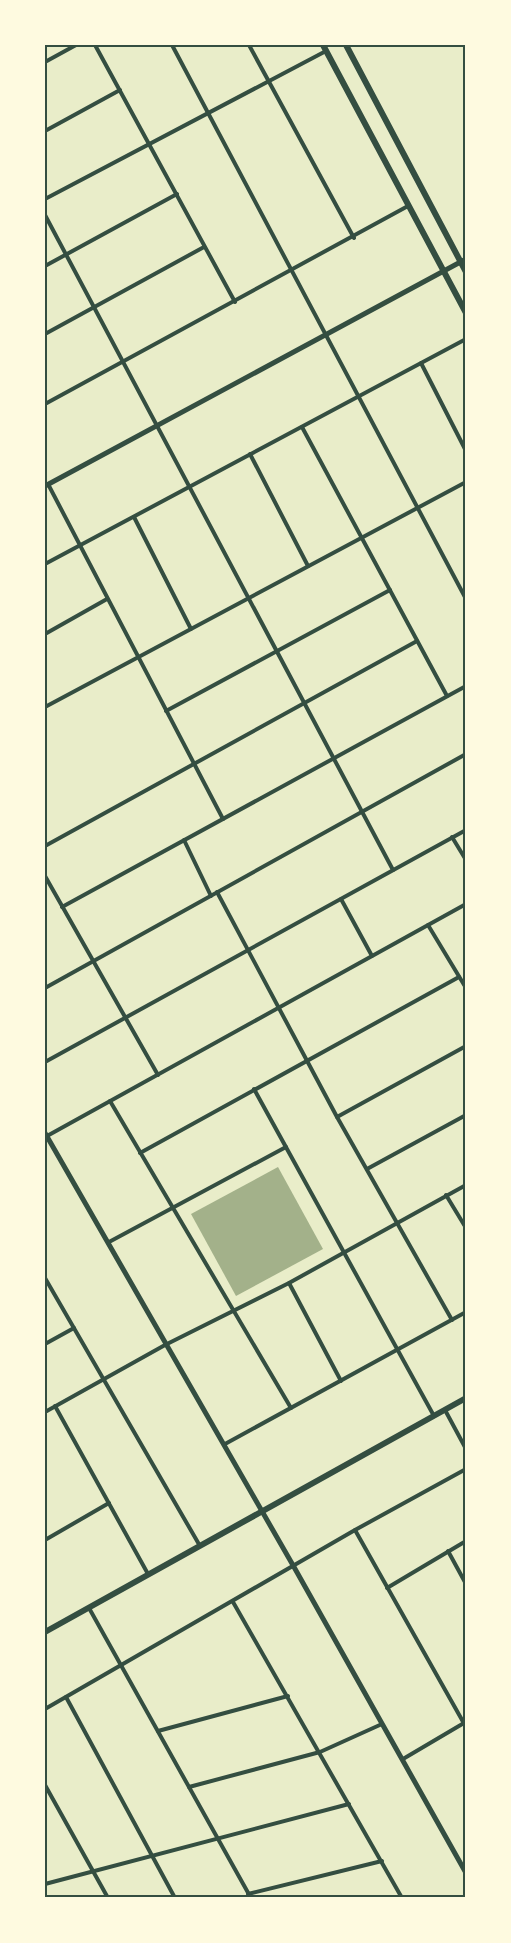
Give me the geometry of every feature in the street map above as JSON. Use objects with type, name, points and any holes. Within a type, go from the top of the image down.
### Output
[{"type":"main road","points":[[346,45],[463,261],[466,272]]},
{"type":"main road","points":[[324,48],[466,313]]},
{"type":"main road","points":[[45,1632],[466,1398]]},
{"type":"street","points":[[45,62],[76,45]]},
{"type":"street","points":[[95,45],[235,302]]},
{"type":"street","points":[[172,45],[466,599]]},
{"type":"street","points":[[249,45],[354,238]]},
{"type":"street","points":[[45,199],[269,82],[324,48]]},
{"type":"street","points":[[45,131],[120,90]]},
{"type":"street","points":[[45,266],[177,194]]},
{"type":"street","points":[[45,404],[354,238],[409,206]]},
{"type":"street","points":[[45,215],[393,870]]},
{"type":"street","points":[[45,334],[204,247]]},
{"type":"street","points":[[223,819],[46,485],[463,261]]},
{"type":"street","points":[[45,564],[466,339]]},
{"type":"street","points":[[421,363],[466,451]]},
{"type":"street","points":[[302,426],[447,696]]},
{"type":"street","points":[[250,454],[308,566]]},
{"type":"street","points":[[45,707],[466,482]]},
{"type":"street","points":[[134,517],[191,629]]},
{"type":"street","points":[[166,711],[390,590]]},
{"type":"street","points":[[45,634],[107,599]]},
{"type":"street","points":[[45,846],[417,641]]},
{"type":"street","points":[[62,907],[466,686]]},
{"type":"street","points":[[45,987],[466,754]]},
{"type":"street","points":[[45,1062],[466,830]]},
{"type":"street","points":[[452,837],[466,860]]},
{"type":"street","points":[[184,840],[211,896]]},
{"type":"street","points":[[45,876],[158,1075]]},
{"type":"street","points":[[217,892],[337,1117],[452,1320]]},
{"type":"street","points":[[341,899],[372,956]]},
{"type":"street","points":[[466,904],[158,1075],[46,1134],[109,1242],[165,1345],[225,1444],[261,1512],[294,1566],[466,1873]]},
{"type":"street","points":[[428,925],[466,988]]},
{"type":"street","points":[[140,1152],[459,976]]},
{"type":"street","points":[[337,1117],[466,1046]]},
{"type":"street","points":[[254,1089],[434,1416]]},
{"type":"street","points":[[110,1101],[291,1408]]},
{"type":"street","points":[[366,1169],[466,1115]]},
{"type":"street","points":[[109,1242],[286,1147]]},
{"type":"street","points":[[45,1412],[165,1345],[289,1282],[396,1221],[466,1185]]},
{"type":"street","points":[[446,1195],[466,1228]]},
{"type":"street","points":[[45,1278],[200,1546]]},
{"type":"street","points":[[289,1282],[341,1381]]},
{"type":"street","points":[[225,1444],[466,1312]]},
{"type":"street","points":[[45,1344],[74,1328]]},
{"type":"street","points":[[55,1406],[148,1574]]},
{"type":"street","points":[[445,1410],[466,1449]]},
{"type":"street","points":[[45,1709],[355,1530],[466,1469]]},
{"type":"street","points":[[45,1540],[109,1503]]},
{"type":"street","points":[[355,1530],[465,1724],[403,1759]]},
{"type":"street","points":[[387,1588],[466,1541]]},
{"type":"street","points":[[448,1551],[466,1584]]},
{"type":"street","points":[[233,1602],[402,1898]]},
{"type":"street","points":[[89,1607],[249,1896],[382,1861]]},
{"type":"street","points":[[158,1731],[288,1696]]},
{"type":"street","points":[[66,1697],[175,1898]]},
{"type":"street","points":[[189,1787],[320,1752],[382,1724]]},
{"type":"street","points":[[45,1785],[108,1898]]},
{"type":"street","points":[[45,1884],[349,1803]]},
{"type":"shaded area","points":[[278,1167],[323,1249],[236,1296],[191,1214]]}]
